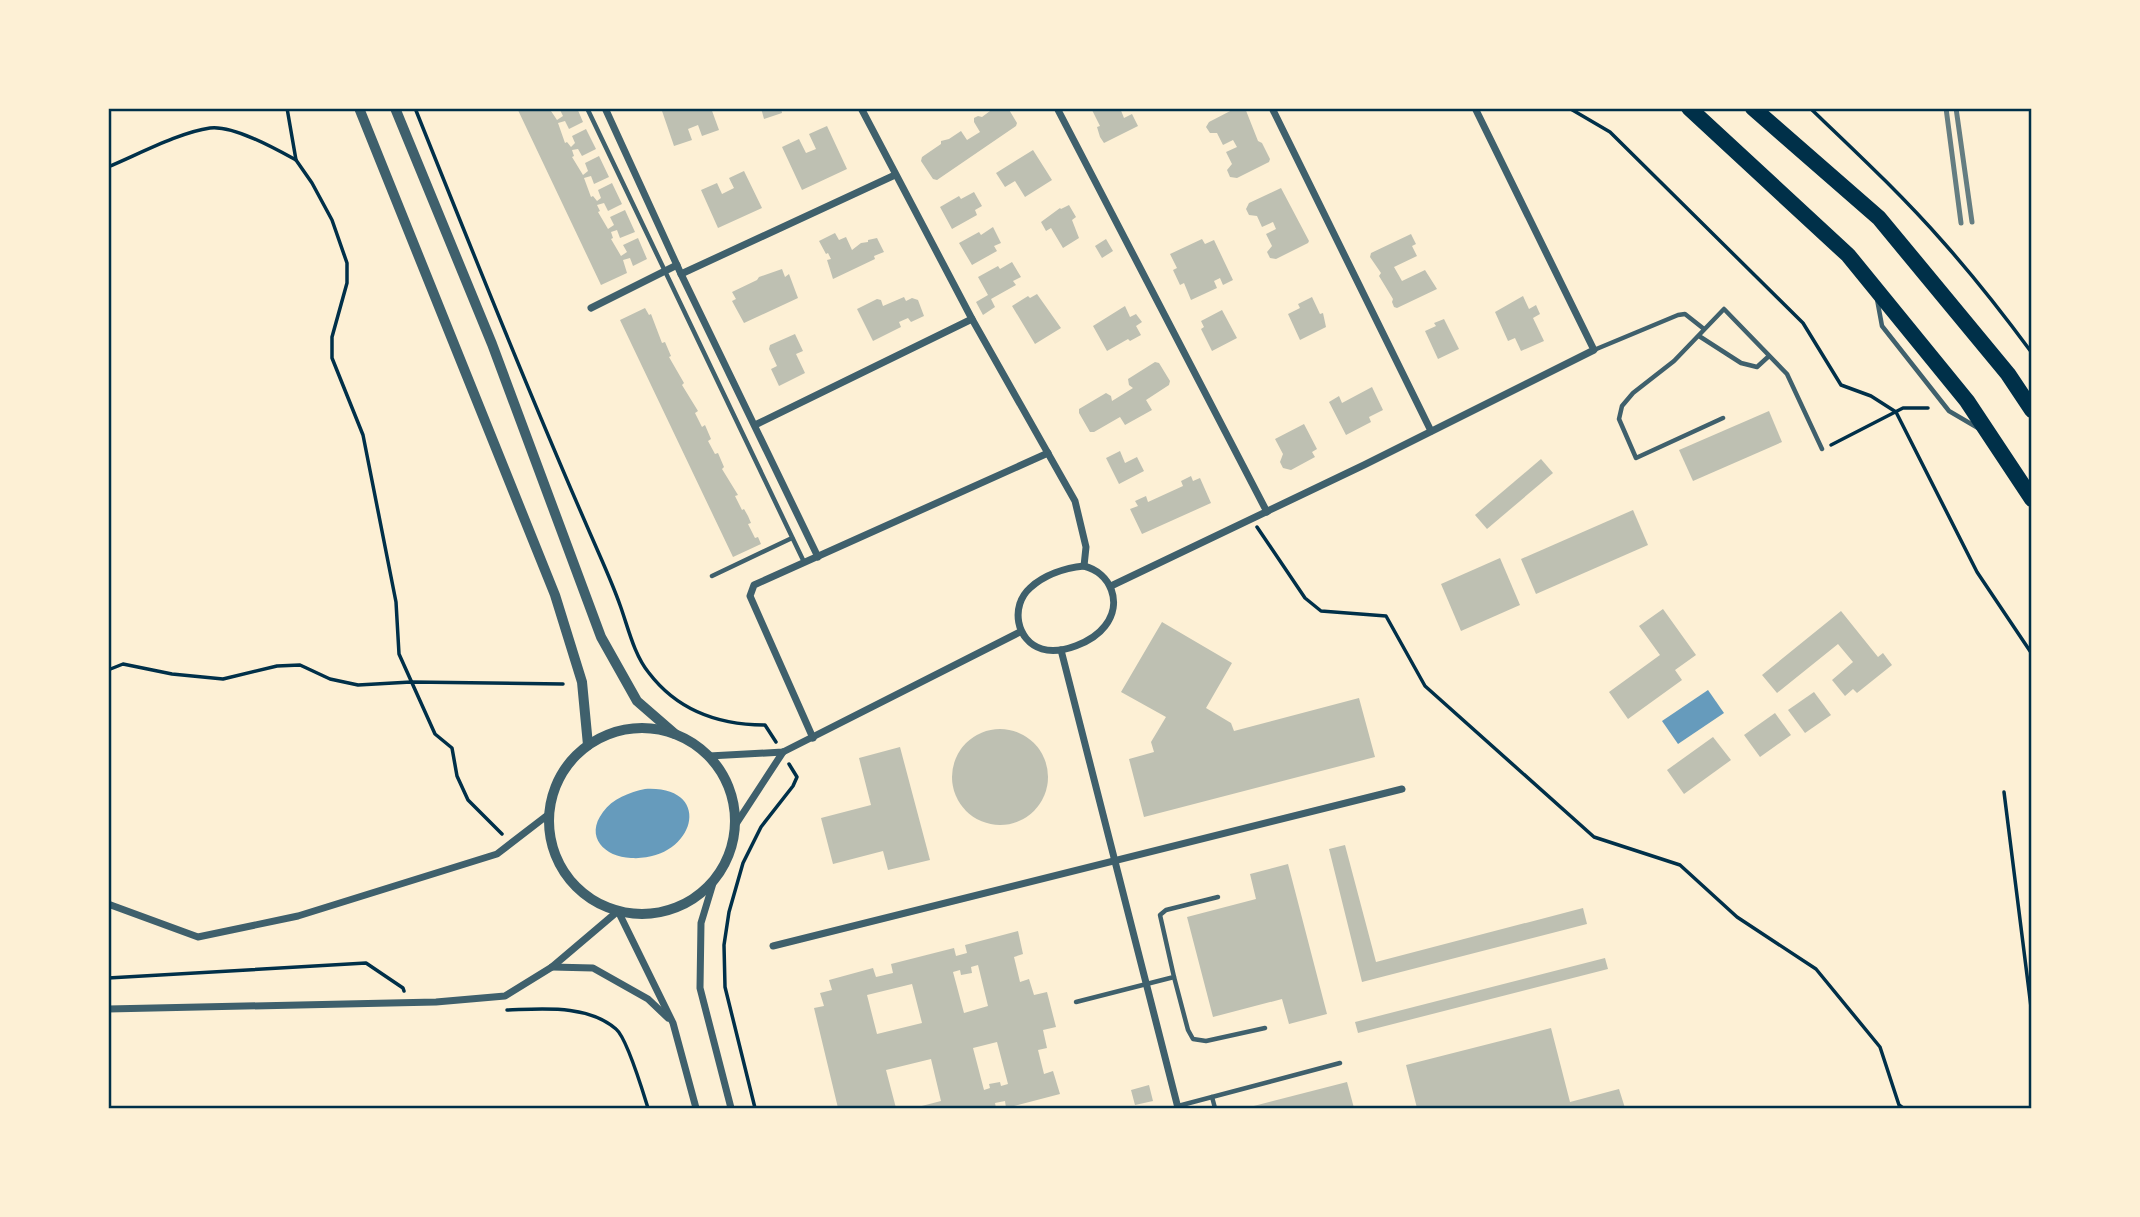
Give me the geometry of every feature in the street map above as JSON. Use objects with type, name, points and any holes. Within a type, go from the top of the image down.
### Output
[{"type":"highway","points":[[1689,108],[1847,255],[1968,401],[2032,499]]},
{"type":"highway","points":[[1754,108],[1879,218],[2008,374],[2032,410]]},
{"type":"street","points":[[359,108],[555,595],[582,682],[588,745]]},
{"type":"street","points":[[394,108],[492,344],[601,637],[637,701],[675,734],[693,743],[709,756],[723,773],[732,793],[736,824],[730,854],[714,880],[701,923],[700,988],[731,1108]]},
{"type":"street","points":[[605,108],[681,274],[818,557]]},
{"type":"street","points":[[861,108],[972,319],[1075,501],[1086,547],[1084,566]]},
{"type":"street","points":[[1057,108],[1267,512]]},
{"type":"street","points":[[1272,108],[1431,431]]},
{"type":"street","points":[[1111,586],[1251,520],[1594,350],[1475,108]]},
{"type":"street","points":[[681,274],[895,175]]},
{"type":"street","points":[[591,308],[677,265]]},
{"type":"street","points":[[755,425],[972,319]]},
{"type":"street","points":[[813,738],[750,597],[754,585],[1048,453]]},
{"type":"street","points":[[1084,566],[1096,569],[1111,586],[1111,613],[1106,625],[1088,639],[1061,650],[1046,651],[1026,642],[1020,632],[1021,599],[1039,581],[1058,572],[1084,566]]},
{"type":"street","points":[[709,756],[783,752],[1020,632]]},
{"type":"street","points":[[1061,650],[1178,1107]]},
{"type":"street","points":[[675,734],[645,728],[635,729],[615,732],[588,745],[568,764],[555,788],[549,814],[551,841],[560,866],[576,887],[598,903],[618,911],[648,914],[673,909],[695,897],[714,880]]},
{"type":"street","points":[[736,824],[783,752]]},
{"type":"street","points":[[774,946],[1402,789]]},
{"type":"street","points":[[108,904],[198,937],[299,916],[497,854],[549,814]]},
{"type":"street","points":[[108,1009],[426,1002],[505,996],[552,967],[618,911]]},
{"type":"street","points":[[618,911],[673,1023],[696,1108]]},
{"type":"street","points":[[552,967],[593,968],[648,999],[673,1023]]},
{"type":"lane","points":[[587,108],[804,562]]},
{"type":"lane","points":[[1723,418],[1636,458],[1619,419],[1622,406],[1633,393],[1674,361],[1724,309],[1787,374],[1822,449]]},
{"type":"lane","points":[[1594,350],[1678,314],[1685,314],[1704,329]]},
{"type":"lane","points":[[1699,336],[1741,363],[1757,367],[1769,356]]},
{"type":"lane","points":[[712,576],[792,538]]},
{"type":"lane","points":[[1217,897],[1160,915],[1188,1030],[1193,1039],[1206,1041],[1265,1028]]},
{"type":"lane","points":[[1076,1002],[1174,978]]},
{"type":"lane","points":[[1178,1107],[1340,1063]]},
{"type":"lane","points":[[1212,1097],[1215,1108]]},
{"type":"path","points":[[287,108],[296,160],[332,220],[347,264],[347,283],[332,337],[332,358],[363,435],[396,602],[399,654],[435,734],[452,748],[457,776],[468,800],[491,821],[510,844]]},
{"type":"path","points":[[415,108],[539,418],[648,673],[683,706],[707,717],[740,725],[765,725],[797,777],[761,827],[743,863],[729,912],[724,945],[725,987],[755,1108]]},
{"type":"path","points":[[1569,108],[1610,132],[1803,324],[1841,385],[1871,396],[1896,412],[1977,572],[2032,654]]},
{"type":"path","points":[[1810,108],[1871,166],[1944,242],[2032,353]]},
{"type":"path","points":[[108,167],[177,138],[212,128],[254,138],[296,160]]},
{"type":"path","points":[[1822,449],[1903,408],[1928,408]]},
{"type":"path","points":[[1251,520],[1305,598],[1321,611],[1386,616],[1425,685],[1594,837],[1681,865],[1737,917],[1816,969],[1880,1047],[1899,1105],[1903,1108]]},
{"type":"path","points":[[108,670],[123,664],[172,674],[223,679],[277,666],[300,665],[330,679],[358,685],[411,682],[563,684]]},
{"type":"path","points":[[2004,792],[2032,1015]]},
{"type":"water","points":[[1708,690],[1724,713],[1678,744],[1662,721]]},
{"type":"water","points":[[645,789],[667,791],[682,799],[689,810],[689,824],[682,837],[670,848],[653,856],[631,858],[613,854],[600,844],[596,830],[598,821],[607,807],[616,800]]},
{"type":"building","points":[[517,108],[549,108],[557,120],[563,116],[559,108],[577,108],[583,122],[569,129],[565,121],[558,123],[565,143],[571,147],[575,143],[572,136],[586,129],[596,149],[582,156],[578,149],[572,150],[572,157],[583,175],[588,171],[585,163],[599,156],[609,177],[594,184],[591,176],[584,178],[591,197],[597,201],[601,198],[598,190],[612,183],[622,204],[608,211],[604,203],[597,205],[600,211],[598,212],[608,229],[614,225],[610,217],[625,210],[635,232],[620,238],[617,230],[611,232],[611,239],[621,256],[627,252],[623,245],[638,238],[647,259],[633,266],[630,258],[623,260],[627,273],[601,285]]},
{"type":"building","points":[[661,108],[711,108],[719,130],[702,136],[698,125],[688,129],[692,140],[674,146]]},
{"type":"building","points":[[761,108],[781,108],[782,113],[764,119]]},
{"type":"building","points":[[994,108],[1008,108],[1017,123],[1016,126],[937,180],[933,179],[921,161],[922,157],[941,144],[941,141],[961,131],[967,140],[980,132],[974,118],[982,117]]},
{"type":"building","points":[[1091,108],[1120,108],[1124,118],[1132,114],[1138,126],[1104,143],[1097,127],[1100,126]]},
{"type":"building","points":[[1236,108],[1245,108],[1258,141],[1262,143],[1270,159],[1269,162],[1237,178],[1230,177],[1227,170],[1232,164],[1226,152],[1237,147],[1233,140],[1223,145],[1217,133],[1210,133],[1206,127],[1209,122]]},
{"type":"building","points":[[827,126],[847,169],[802,190],[782,147],[799,139],[806,153],[816,149],[809,134]]},
{"type":"building","points":[[1033,150],[1052,180],[1025,197],[1015,181],[1005,187],[996,173]]},
{"type":"building","points":[[744,171],[762,208],[718,228],[701,190],[717,183],[722,194],[734,188],[729,178]]},
{"type":"building","points":[[1281,188],[1309,241],[1276,259],[1270,258],[1267,252],[1272,246],[1266,234],[1276,229],[1273,222],[1262,227],[1257,216],[1249,215],[1246,209],[1249,203]]},
{"type":"building","points":[[974,192],[982,206],[975,210],[977,215],[952,229],[940,207],[959,196],[961,199]]},
{"type":"building","points":[[1069,205],[1076,217],[1072,220],[1079,238],[1063,248],[1051,228],[1046,231],[1041,222],[1060,208]]},
{"type":"building","points":[[993,227],[1001,243],[994,246],[997,251],[972,265],[959,243],[979,232],[981,235]]},
{"type":"building","points":[[835,233],[839,240],[846,237],[852,250],[861,243],[877,238],[884,252],[833,279],[827,260],[831,259],[819,241]]},
{"type":"building","points":[[1411,234],[1416,244],[1412,246],[1417,256],[1394,267],[1402,281],[1425,270],[1437,289],[1397,308],[1394,307],[1393,299],[1379,276],[1381,273],[1370,257],[1371,253]]},
{"type":"building","points":[[1106,239],[1113,251],[1102,258],[1095,246]]},
{"type":"building","points":[[1202,239],[1205,244],[1214,240],[1233,280],[1223,285],[1220,278],[1214,281],[1217,288],[1191,300],[1184,283],[1180,285],[1173,270],[1177,268],[1170,254]]},
{"type":"building","points":[[1012,262],[1021,277],[1013,281],[1016,285],[991,299],[995,307],[983,315],[976,302],[988,295],[978,277]]},
{"type":"building","points":[[782,269],[785,277],[789,274],[798,298],[744,323],[732,301],[736,299],[732,292],[759,277]]},
{"type":"building","points":[[1037,294],[1061,328],[1035,344],[1012,306]]},
{"type":"building","points":[[1523,296],[1529,309],[1536,305],[1540,314],[1533,318],[1544,341],[1521,351],[1515,338],[1508,341],[1495,312]]},
{"type":"building","points":[[904,297],[906,301],[912,298],[918,300],[924,316],[911,322],[908,318],[899,322],[901,327],[873,341],[857,309],[877,299],[881,300],[883,306]]},
{"type":"building","points":[[1312,297],[1320,314],[1323,313],[1326,327],[1300,340],[1288,314],[1300,308],[1298,304]]},
{"type":"building","points":[[1125,306],[1130,317],[1136,314],[1142,322],[1136,326],[1141,335],[1107,351],[1093,326]]},
{"type":"building","points":[[645,308],[649,315],[651,314],[662,343],[665,342],[671,356],[669,357],[684,383],[682,385],[698,411],[695,413],[702,427],[705,425],[711,439],[708,441],[715,454],[718,453],[724,467],[722,469],[738,495],[735,496],[748,516],[751,523],[748,524],[755,538],[758,537],[761,544],[733,557],[620,320]]},
{"type":"building","points":[[1222,310],[1237,338],[1212,351],[1201,329],[1204,327],[1201,321]]},
{"type":"building","points":[[1444,319],[1459,349],[1438,359],[1425,331]]},
{"type":"building","points":[[795,334],[803,351],[796,354],[805,373],[779,386],[771,369],[777,366],[769,349],[770,345]]},
{"type":"building","points":[[1155,362],[1159,363],[1170,381],[1169,385],[1146,400],[1152,410],[1125,425],[1120,417],[1090,432],[1079,409],[1106,393],[1111,396],[1112,401],[1133,388],[1128,379]]},
{"type":"building","points":[[1372,387],[1383,410],[1369,417],[1371,422],[1346,435],[1329,402],[1339,396],[1342,403]]},
{"type":"building","points":[[1769,411],[1782,442],[1693,481],[1679,450]]},
{"type":"building","points":[[1304,424],[1317,449],[1312,452],[1315,457],[1291,470],[1283,468],[1280,462],[1283,454],[1275,439]]},
{"type":"building","points":[[1120,451],[1125,463],[1137,457],[1144,471],[1119,484],[1106,458]]},
{"type":"building","points":[[1541,459],[1553,473],[1487,529],[1475,515]]},
{"type":"building","points":[[1191,476],[1193,481],[1200,478],[1211,503],[1142,534],[1130,509],[1138,506],[1135,501],[1146,496],[1148,502],[1183,486],[1181,481]]},
{"type":"building","points":[[1633,510],[1648,545],[1536,594],[1521,559]]},
{"type":"building","points":[[1500,558],[1520,605],[1461,631],[1441,584]]},
{"type":"building","points":[[1663,609],[1696,655],[1675,670],[1682,680],[1628,719],[1609,692],[1660,655],[1639,626]]},
{"type":"building","points":[[1841,611],[1878,657],[1883,653],[1892,665],[1857,693],[1853,689],[1845,696],[1832,680],[1853,662],[1838,644],[1777,693],[1762,675]]},
{"type":"building","points":[[1162,622],[1232,663],[1206,708],[1231,723],[1234,731],[1359,698],[1375,757],[1144,817],[1129,759],[1154,752],[1151,742],[1166,717],[1121,692]]},
{"type":"building","points":[[1814,692],[1831,715],[1805,733],[1788,710]]},
{"type":"building","points":[[1775,713],[1791,735],[1760,757],[1744,735]]},
{"type":"building","points":[[1000,729],[1018,733],[1034,743],[1044,759],[1048,777],[1044,795],[1034,811],[1018,821],[1000,825],[982,821],[966,811],[956,795],[952,777],[956,759],[966,743],[982,733]]},
{"type":"building","points":[[1713,737],[1731,760],[1684,794],[1667,770]]},
{"type":"building","points":[[900,747],[930,860],[888,870],[883,851],[833,864],[821,818],[871,805],[859,758]]},
{"type":"building","points":[[1345,845],[1376,962],[1583,908],[1587,924],[1362,982],[1329,849]]},
{"type":"building","points":[[1288,864],[1327,1014],[1289,1024],[1282,999],[1213,1017],[1187,917],[1256,899],[1250,874]]},
{"type":"building","points":[[1018,931],[1023,954],[1014,957],[1020,982],[1029,979],[1034,995],[1047,992],[1056,1027],[1043,1030],[1047,1048],[1038,1050],[1044,1074],[1053,1071],[1060,1094],[1006,1108],[1005,1101],[995,1103],[996,1108],[914,1108],[941,1101],[931,1059],[886,1070],[896,1108],[838,1108],[814,1008],[824,1006],[820,993],[832,990],[829,980],[873,968],[876,977],[893,973],[891,964],[954,948],[956,956],[967,953],[965,945]],"holes":[[[978,965],[988,1006],[964,1013],[953,972],[960,970],[961,975],[972,973],[971,967]],[[912,984],[922,1023],[877,1034],[867,995]],[[997,1042],[1008,1084],[989,1084],[990,1088],[984,1090],[973,1048]]]},
{"type":"building","points":[[1605,958],[1608,969],[1358,1033],[1355,1022]]},
{"type":"building","points":[[1551,1028],[1570,1102],[1619,1089],[1625,1108],[1417,1108],[1406,1065]]},
{"type":"building","points":[[1347,1082],[1354,1108],[1246,1108]]},
{"type":"building","points":[[1149,1085],[1153,1101],[1135,1105],[1131,1090]]},
{"type":"railway","points":[[1946,108],[1961,223]]},
{"type":"railway","points":[[1956,108],[1972,222]]}]
